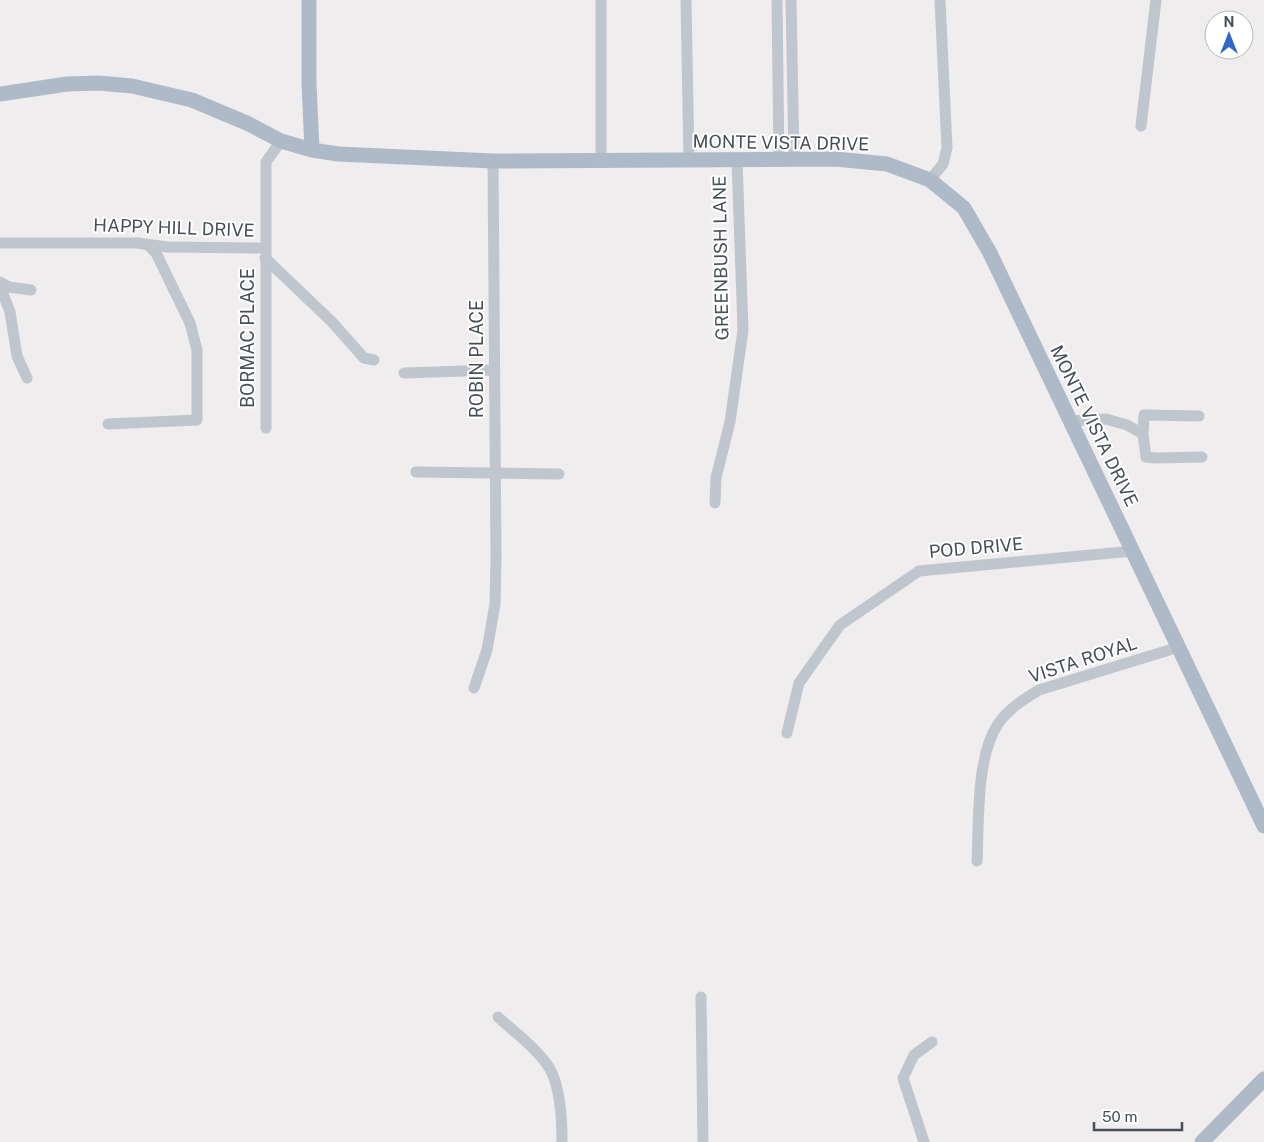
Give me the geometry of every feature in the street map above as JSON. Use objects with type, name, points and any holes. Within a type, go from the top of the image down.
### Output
[{"type":"main road","points":[[309,0],[309,84],[312,150]]},
{"type":"main road","name":"MONTE VISTA DRIVE","points":[[0,94],[67,84],[98,83],[132,86],[192,100],[249,124],[281,141],[312,150],[338,154],[493,161],[835,159],[887,164],[930,180],[964,208],[990,253],[1264,826]]},
{"type":"main road","points":[[1202,1142],[1264,1079]]},
{"type":"street","points":[[601,0],[602,161]]},
{"type":"street","points":[[686,0],[689,160]]},
{"type":"street","points":[[777,0],[779,160]]},
{"type":"street","points":[[791,0],[794,160]]},
{"type":"street","points":[[930,180],[943,164],[947,148],[940,0]]},
{"type":"street","points":[[1141,126],[1156,0]]},
{"type":"street","name":"HAPPY HILL DRIVE","points":[[0,243],[138,243],[167,247],[265,253],[266,162],[281,141]]},
{"type":"street","name":"GREENBUSH LANE","points":[[715,503],[716,478],[730,422],[742,330],[738,160]]},
{"type":"street","name":"ROBIN PLACE","points":[[474,688],[487,650],[495,604],[496,472],[493,161]]},
{"type":"street","points":[[108,424],[197,420],[197,350],[190,323],[156,253],[148,245],[138,243]]},
{"type":"street","points":[[265,253],[364,358],[374,360]]},
{"type":"street","name":"BORMAC PLACE","points":[[265,253],[266,428]]},
{"type":"street","points":[[0,282],[9,287],[31,290]]},
{"type":"street","points":[[0,286],[10,312],[17,356],[27,378]]},
{"type":"street","points":[[404,372],[495,370]]},
{"type":"street","points":[[1199,416],[1144,416],[1143,434],[1146,457],[1202,457]]},
{"type":"street","points":[[1071,421],[1106,419],[1126,425],[1143,434]]},
{"type":"street","points":[[416,472],[559,474]]},
{"type":"street","name":"POD DRIVE","points":[[787,733],[799,683],[840,625],[919,571],[1133,551]]},
{"type":"street","name":"VISTA ROYAL","points":[[977,861],[982,764],[998,723],[1020,702],[1039,690],[1179,647]]},
{"type":"street","points":[[702,997],[703,1142]]},
{"type":"street","points":[[498,1017],[533,1048],[552,1072],[558,1095],[562,1142]]},
{"type":"street","points":[[924,1142],[904,1078],[914,1055],[932,1042]]}]
